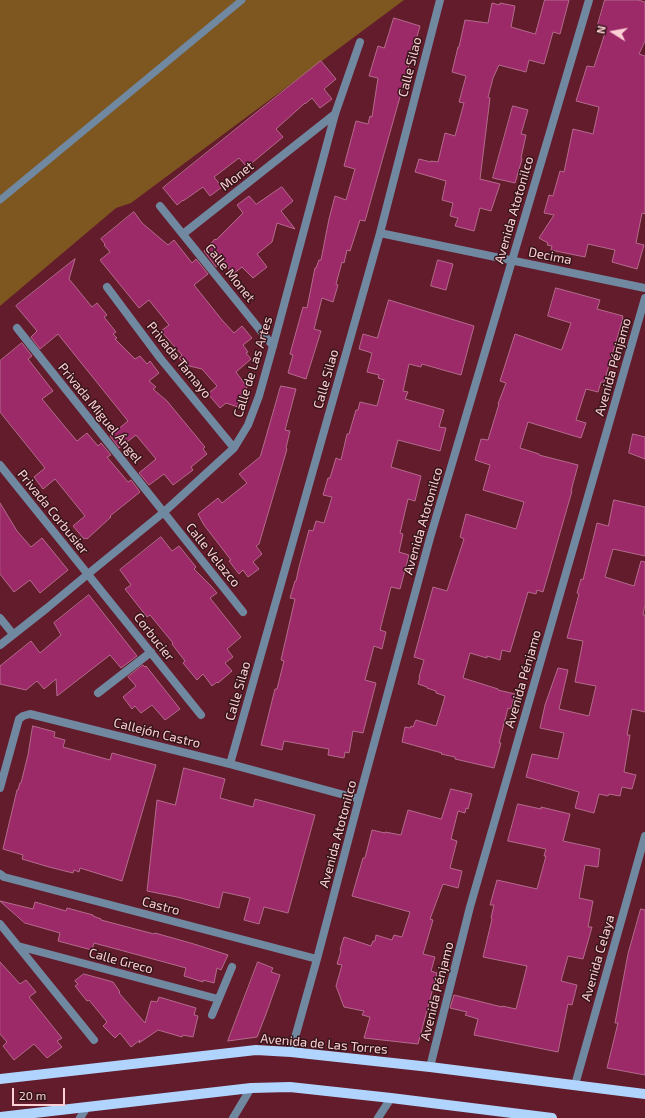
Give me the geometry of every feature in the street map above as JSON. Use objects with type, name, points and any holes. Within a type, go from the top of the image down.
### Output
[{"type":"main road","name":"Avenida de Las Torres","points":[[0,1079],[256,1050],[291,1052],[430,1067],[645,1094]]},
{"type":"main road","points":[[0,1117],[252,1088],[290,1087],[549,1118]]},
{"type":"street","name":"Calle Silao","points":[[230,764],[380,233],[440,0]]},
{"type":"street","name":"Avenida Atotonilco","points":[[291,1052],[430,538],[588,0]]},
{"type":"street","name":"Calle de Las Artes","points":[[0,644],[47,608],[164,512],[234,448],[248,425],[259,396],[273,346],[335,114],[360,42]]},
{"type":"street","name":"Monet","points":[[183,234],[335,114]]},
{"type":"street","points":[[160,206],[183,234]]},
{"type":"street","name":"Decima","points":[[380,233],[645,288]]},
{"type":"street","name":"Calle Monet","points":[[183,234],[273,346]]},
{"type":"street","name":"Privada Tamayo","points":[[107,287],[160,358],[234,448]]},
{"type":"street","name":"Avenida Pénjamo","points":[[430,1067],[470,907],[645,298]]},
{"type":"street","name":"Privada Miguel Ángel","points":[[17,328],[164,512]]},
{"type":"street","name":"Privada Corbusier","points":[[0,465],[88,574]]},
{"type":"street","name":"Calle Velazco","points":[[164,512],[243,612]]},
{"type":"street","name":"Corbucier","points":[[88,574],[201,715]]},
{"type":"street","points":[[0,618],[13,634]]},
{"type":"street","points":[[98,693],[151,652]]},
{"type":"street","name":"Callejón Castro","points":[[0,788],[19,719],[30,714],[230,764],[359,799]]},
{"type":"street","name":"Avenida Celaya","points":[[575,1085],[645,836]]},
{"type":"street","name":"Castro","points":[[0,874],[4,877],[317,959]]},
{"type":"street","points":[[0,924],[94,1040]]},
{"type":"street","name":"Calle Greco","points":[[18,946],[218,999]]},
{"type":"street","points":[[212,1015],[232,966]]},
{"type":"street","points":[[233,1118],[252,1088]]},
{"type":"street","points":[[378,1118],[391,1098]]},
{"type":"street","points":[[80,1118],[87,1107]]},
{"type":"lane","points":[[0,200],[242,0]]},
{"type":"shaded area","points":[[0,0],[404,0],[131,203],[116,208],[0,306]]},
{"type":"building","points":[[545,0],[569,0],[560,34],[553,32],[544,64],[529,60],[526,72],[499,65],[493,78],[488,97],[490,98],[480,179],[500,184],[491,211],[480,208],[474,231],[455,226],[458,218],[450,216],[453,203],[442,200],[446,181],[415,172],[419,159],[438,162],[445,133],[455,136],[464,103],[459,102],[466,76],[452,72],[465,20],[488,23],[492,3],[515,6],[511,27],[535,34]]},
{"type":"building","points":[[605,0],[638,0],[645,2],[645,41],[639,54],[645,56],[645,214],[642,213],[636,243],[644,245],[637,269],[612,262],[615,250],[588,244],[585,257],[551,250],[552,246],[547,245],[548,243],[539,238],[554,215],[544,213],[549,195],[553,196],[560,171],[564,172],[573,129],[593,134],[599,107],[576,101],[587,66],[594,67],[606,30],[597,28]]},
{"type":"building","points":[[394,18],[420,26],[365,221],[360,220],[350,251],[347,250],[344,263],[342,262],[333,302],[322,298],[314,329],[321,331],[306,379],[288,373],[293,355],[290,354],[303,307],[307,308],[315,268],[319,260],[321,260],[335,196],[346,200],[355,169],[344,166],[356,121],[368,124],[370,116],[372,117],[378,78],[369,76],[378,46],[384,48]]},
{"type":"building","points":[[321,61],[336,79],[324,89],[332,99],[320,108],[312,98],[276,129],[283,137],[247,167],[239,158],[214,177],[222,187],[210,196],[203,187],[177,205],[163,188]]},
{"type":"building","points":[[513,106],[528,110],[521,134],[526,135],[522,159],[515,183],[493,178]]},
{"type":"building","points":[[282,187],[293,201],[281,211],[295,229],[277,223],[272,242],[257,254],[267,267],[253,278],[242,267],[233,274],[223,262],[216,267],[204,251],[243,213],[237,205],[249,196],[256,204]]},
{"type":"building","points":[[134,212],[142,223],[168,245],[174,240],[192,263],[196,259],[208,274],[194,285],[234,333],[242,326],[252,338],[243,345],[248,352],[246,353],[251,359],[236,372],[247,387],[241,408],[226,403],[220,408],[208,394],[217,386],[202,369],[185,365],[179,358],[182,355],[161,331],[169,325],[149,300],[139,308],[100,260],[110,252],[101,239]]},
{"type":"building","points":[[75,259],[69,279],[92,307],[97,303],[107,315],[104,317],[116,332],[113,334],[117,338],[115,339],[135,359],[140,356],[147,364],[150,361],[159,373],[149,381],[156,387],[153,389],[167,401],[205,447],[203,449],[207,454],[191,467],[193,470],[173,485],[164,474],[149,485],[139,473],[156,459],[136,435],[119,448],[110,436],[128,421],[58,334],[40,349],[31,337],[37,331],[16,306]]},
{"type":"building","points":[[438,260],[453,264],[446,290],[431,286]]},
{"type":"building","points":[[556,288],[600,300],[597,309],[623,316],[623,318],[604,382],[601,382],[598,392],[586,389],[576,420],[586,423],[581,438],[528,422],[520,448],[539,455],[578,465],[543,592],[537,590],[536,594],[528,592],[510,652],[502,650],[500,660],[470,653],[463,678],[515,694],[511,709],[508,708],[494,768],[455,759],[455,757],[402,742],[405,727],[413,727],[416,720],[436,726],[445,696],[418,684],[424,660],[414,657],[433,587],[447,591],[464,539],[460,537],[466,514],[516,529],[524,502],[483,490],[490,465],[475,460],[481,439],[488,440],[498,404],[506,383],[500,381],[515,334],[561,350],[562,349],[571,323],[548,316]]},
{"type":"building","points":[[389,300],[474,326],[461,375],[422,364],[421,367],[409,364],[403,391],[408,392],[405,399],[444,410],[439,427],[446,428],[440,451],[398,440],[391,467],[421,476],[415,501],[408,499],[400,533],[403,534],[399,552],[409,555],[400,589],[391,587],[380,630],[386,632],[382,649],[374,646],[365,680],[376,683],[363,733],[353,731],[349,753],[345,752],[344,758],[328,755],[329,749],[284,741],[282,750],[261,745],[275,689],[277,689],[284,661],[281,660],[295,599],[290,598],[296,581],[309,530],[313,531],[316,521],[324,523],[332,497],[323,495],[328,478],[330,478],[336,458],[341,460],[347,434],[349,434],[360,402],[377,406],[384,380],[378,378],[379,375],[367,372],[372,353],[359,349],[363,334],[377,338]]},
{"type":"building","points":[[22,343],[32,356],[28,359],[53,391],[42,399],[77,441],[87,433],[98,446],[101,443],[111,455],[107,457],[128,482],[131,480],[140,492],[110,516],[111,517],[87,539],[84,539],[73,526],[85,516],[55,479],[43,489],[34,477],[45,468],[0,412],[0,361]]},
{"type":"building","points":[[281,386],[296,389],[285,430],[290,431],[287,449],[259,544],[256,546],[262,554],[253,562],[259,569],[248,577],[243,570],[239,574],[229,561],[231,560],[204,525],[198,514],[218,498],[222,503],[247,483],[239,474],[260,457]]},
{"type":"building","points":[[633,434],[645,437],[645,459],[629,453]]},
{"type":"building","points":[[614,500],[645,507],[645,556],[613,549],[605,577],[634,586],[641,561],[645,562],[645,605],[643,615],[645,615],[645,712],[632,709],[627,735],[630,735],[624,772],[636,775],[632,789],[622,787],[620,796],[599,794],[594,813],[575,808],[579,792],[526,777],[532,754],[558,759],[564,733],[540,728],[545,705],[558,668],[568,670],[559,709],[589,716],[596,686],[575,682],[583,641],[567,638],[579,594],[577,593],[581,579],[583,580],[597,523],[608,526]]},
{"type":"building","points":[[0,503],[17,531],[31,547],[42,538],[68,570],[40,593],[30,580],[14,592],[0,574]]},
{"type":"building","points":[[161,537],[172,551],[179,546],[196,567],[194,569],[217,593],[210,598],[241,637],[227,649],[233,657],[225,663],[232,671],[212,686],[203,674],[197,680],[183,663],[185,661],[172,644],[173,643],[150,615],[147,617],[125,589],[131,585],[120,570]]},
{"type":"building","points":[[89,595],[137,656],[121,668],[110,655],[57,696],[56,679],[44,689],[37,681],[26,690],[0,684],[0,666],[31,641],[40,653],[61,635],[54,623]]},
{"type":"building","points":[[143,665],[145,667],[146,666],[180,709],[165,720],[152,705],[141,713],[135,706],[132,709],[123,697],[136,686],[128,677]]},
{"type":"building","points":[[33,726],[55,732],[54,737],[65,740],[63,747],[110,760],[112,753],[156,765],[122,881],[80,868],[79,872],[74,870],[73,873],[49,867],[22,859],[23,855],[3,849],[17,790],[21,783],[28,755]]},
{"type":"building","points":[[184,768],[225,779],[220,798],[253,807],[255,799],[315,815],[288,913],[264,907],[259,924],[244,920],[250,898],[223,892],[219,908],[147,891],[157,800],[175,805]]},
{"type":"building","points":[[451,789],[472,794],[468,809],[466,808],[465,813],[458,811],[451,839],[457,841],[450,868],[462,871],[458,888],[443,884],[430,919],[433,920],[423,954],[435,957],[431,971],[437,973],[418,1044],[364,1038],[370,1017],[362,1015],[364,1011],[344,1007],[336,986],[342,965],[337,964],[344,937],[371,946],[373,941],[375,941],[376,935],[392,940],[394,935],[402,937],[410,912],[352,896],[363,858],[365,858],[372,830],[401,835],[408,810],[441,819]]},
{"type":"building","points":[[518,804],[541,809],[541,807],[570,814],[563,841],[600,849],[598,867],[585,865],[579,898],[593,901],[588,927],[592,927],[583,959],[568,956],[561,981],[577,985],[572,1005],[568,1004],[558,1052],[474,1035],[478,1019],[465,1015],[467,1012],[450,1008],[454,995],[516,1009],[527,966],[483,957],[494,905],[490,905],[497,880],[537,889],[546,856],[544,856],[546,849],[508,841]]},
{"type":"building","points":[[0,901],[33,909],[35,902],[66,911],[67,908],[93,915],[101,920],[154,934],[155,933],[228,955],[221,970],[217,968],[214,983],[203,980],[203,982],[184,976],[186,968],[94,943],[92,950],[58,941],[60,933],[25,923]]},
{"type":"building","points":[[641,909],[645,910],[645,1075],[607,1068],[618,1023],[615,1023],[628,954]]},
{"type":"building","points":[[0,962],[20,984],[26,980],[36,992],[29,997],[62,1038],[57,1041],[62,1047],[47,1058],[34,1044],[14,1060],[3,1046],[7,1042],[0,1034]]},
{"type":"building","points":[[258,962],[273,968],[271,972],[280,975],[266,1014],[257,1037],[228,1041]]},
{"type":"building","points":[[84,974],[113,982],[120,992],[119,993],[145,1023],[151,1001],[157,1002],[159,997],[196,1008],[194,1015],[198,1016],[193,1037],[183,1035],[182,1037],[158,1030],[131,1047],[120,1033],[115,1038],[103,1026],[107,1022],[75,986],[78,984],[75,981]]}]
